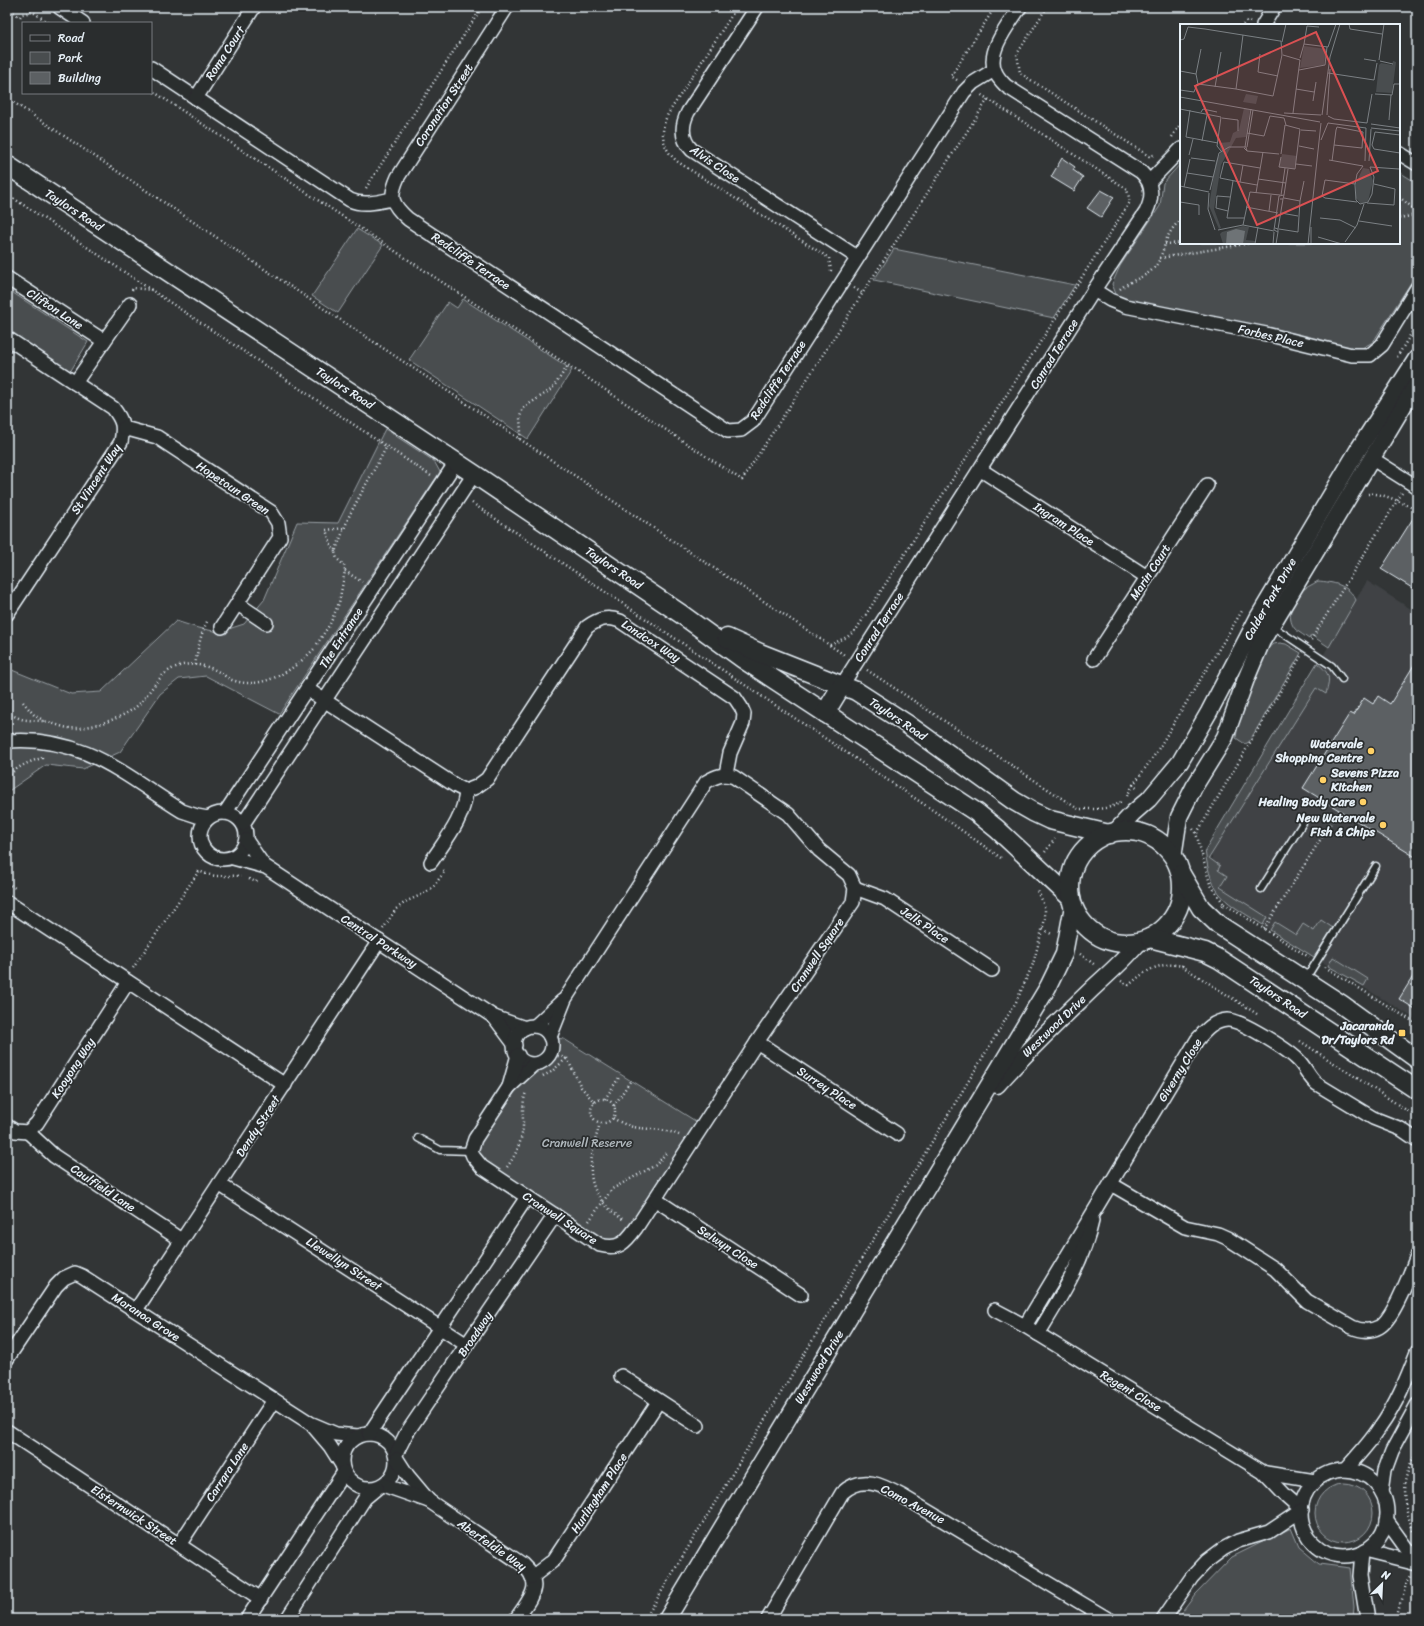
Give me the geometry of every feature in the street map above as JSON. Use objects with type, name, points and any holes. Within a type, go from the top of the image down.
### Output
[{"type":"main road","name":"Taylors Road","points":[[7,165],[474,474],[680,614],[743,659],[976,812],[1036,865],[1072,902]]},
{"type":"main road","name":"Taylors Road","points":[[680,614],[745,646],[856,691],[1014,801],[1039,815],[1050,820],[1112,833]]},
{"type":"main road","points":[[825,713],[842,685]]},
{"type":"main road","points":[[1176,865],[1182,885],[1181,898],[1177,910],[1161,931],[1145,940],[1124,943],[1107,940],[1092,932],[1081,920],[1072,902],[1070,884],[1072,871],[1078,858],[1086,848],[1097,840],[1112,833],[1128,832],[1142,834],[1159,843],[1176,865],[1208,916],[1238,938],[1341,1004],[1417,1059]]},
{"type":"main road","name":"Taylors Road","points":[[1145,940],[1190,948],[1219,958],[1417,1090]]},
{"type":"street","points":[[59,7],[82,22]]},
{"type":"street","name":"Roma Court","points":[[196,98],[254,7]]},
{"type":"street","name":"Coronation Street","points":[[394,203],[392,193],[402,171],[507,7]]},
{"type":"street","name":"Alvis Close","points":[[757,7],[688,112],[683,135],[686,144],[692,150],[858,257]]},
{"type":"street","points":[[1020,7],[998,43],[994,56],[994,70],[1006,86],[1141,172],[1148,182],[1180,150]]},
{"type":"street","points":[[1264,24],[1274,7]]},
{"type":"street","points":[[152,69],[356,203],[394,203]]},
{"type":"street","name":"Redcliffe Terrace","points":[[394,203],[408,218],[728,431],[741,430],[753,422],[964,92],[973,83],[994,70]]},
{"type":"street","points":[[1400,154],[1417,164]]},
{"type":"street","name":"Conrad Terrace","points":[[842,685],[1149,206],[1151,194],[1148,182]]},
{"type":"street","name":"Clifton Lane","points":[[7,278],[104,341]]},
{"type":"street","name":"Forbes Place","points":[[1094,290],[1110,300],[1126,306],[1266,334],[1352,355],[1370,355],[1382,345],[1417,288]]},
{"type":"street","points":[[75,383],[130,304]]},
{"type":"street","name":"St Vincent Way","points":[[7,338],[113,408],[120,417],[124,428],[120,442],[7,614]]},
{"type":"street","name":"Calder Park Drive","points":[[1176,865],[1179,817],[1194,787],[1226,737],[1254,658],[1417,358]]},
{"type":"street","name":"Calder Park Drive","points":[[1112,833],[1149,799],[1180,762],[1216,700],[1259,616],[1365,454],[1417,383]]},
{"type":"street","name":"Hopetoun Green","points":[[124,428],[156,437],[271,512],[278,523],[280,537],[238,604],[222,626]]},
{"type":"street","points":[[1365,454],[1417,487]]},
{"type":"street","name":"The Entrance","points":[[225,813],[456,462]]},
{"type":"street","name":"Ingram Place","points":[[981,470],[1147,577]]},
{"type":"street","name":"The Entrance","points":[[242,824],[474,474]]},
{"type":"street","name":"Marin Court","points":[[1094,659],[1207,485]]},
{"type":"street","points":[[238,604],[266,623]]},
{"type":"street","points":[[1259,616],[1272,626]]},
{"type":"street","name":"Landcox Way","points":[[466,791],[476,787],[488,779],[587,627],[596,621],[611,617],[620,620],[735,698],[741,706],[744,714],[743,723],[730,753],[726,774]]},
{"type":"street","points":[[307,689],[466,791],[460,819],[431,862]]},
{"type":"street","points":[[7,741],[44,741],[67,746],[99,758],[182,811],[208,818]]},
{"type":"street","points":[[550,1037],[565,999],[706,782],[715,776],[726,774],[742,781],[788,814],[819,850],[849,875],[855,888]]},
{"type":"street","points":[[182,811],[199,834]]},
{"type":"street","points":[[225,813],[233,815],[242,824],[246,831],[246,840],[241,851],[233,858],[225,860],[211,857],[205,853],[200,845],[199,834],[202,826],[208,818],[217,814],[225,813]]},
{"type":"street","name":"Central Parkway","points":[[246,840],[265,866]]},
{"type":"street","name":"Central Parkway","points":[[233,858],[265,866],[494,1017],[530,1027]]},
{"type":"street","name":"Jells Place","points":[[855,888],[885,898],[992,970]]},
{"type":"street","name":"Cranwell Square","points":[[471,1151],[472,1156],[482,1167],[600,1245],[609,1248],[618,1246],[627,1241],[656,1200],[757,1042],[853,902],[855,888]]},
{"type":"street","points":[[7,902],[285,1085]]},
{"type":"street","name":"Westwood Drive","points":[[667,1619],[1048,987],[1064,954],[1072,902]]},
{"type":"street","name":"Westwood Drive","points":[[971,1115],[1029,1050],[1145,940]]},
{"type":"street","name":"Dendy Street","points":[[136,1310],[379,941]]},
{"type":"street","name":"Kooyong Way","points":[[28,1132],[37,1123],[126,981]]},
{"type":"street","points":[[509,1087],[516,1050],[517,1035],[530,1027],[565,999]]},
{"type":"street","name":"Central Parkway","points":[[494,1017],[516,1050]]},
{"type":"street","name":"Giverny Close","points":[[1025,1326],[1197,1040],[1212,1024],[1227,1020],[1236,1021],[1247,1026],[1289,1052],[1298,1060],[1312,1080],[1317,1084],[1373,1118],[1401,1129],[1417,1140]]},
{"type":"street","points":[[471,1151],[475,1139],[509,1087],[534,1064],[540,1062],[550,1054],[552,1042],[546,1031],[530,1027]]},
{"type":"street","name":"Surrey Place","points":[[757,1042],[897,1134]]},
{"type":"street","points":[[516,1050],[525,1061],[534,1064]]},
{"type":"street","points":[[7,1126],[16,1131],[28,1132]]},
{"type":"street","name":"Caulfield Lane","points":[[28,1132],[54,1156],[181,1240]]},
{"type":"street","name":"Llewellyn Street","points":[[220,1184],[467,1344]]},
{"type":"street","points":[[1111,1184],[1185,1227],[1218,1234],[1227,1238],[1276,1269],[1307,1301],[1359,1330],[1380,1327],[1388,1319],[1396,1305],[1417,1256]]},
{"type":"street","points":[[364,1435],[441,1327],[527,1197]]},
{"type":"street","name":"Selwyn Close","points":[[656,1200],[801,1295]]},
{"type":"street","name":"Giverny Close","points":[[1038,1334],[1076,1270],[1089,1237],[1094,1212]]},
{"type":"street","name":"Broadway","points":[[397,1457],[406,1434],[555,1215]]},
{"type":"street","name":"Maranoa Grove","points":[[7,1358],[56,1286],[64,1278],[75,1273],[136,1310],[310,1423],[336,1434],[364,1435]]},
{"type":"street","name":"Regent Close","points":[[995,1310],[1025,1326],[1266,1473],[1284,1494],[1302,1510]]},
{"type":"street","points":[[1344,1470],[1364,1449],[1381,1426],[1396,1399],[1417,1352]]},
{"type":"street","points":[[621,1376],[658,1402],[698,1426]]},
{"type":"street","name":"Carrara Lane","points":[[179,1545],[274,1400]]},
{"type":"street","name":"Hurlingham Place","points":[[532,1577],[554,1560],[658,1402]]},
{"type":"street","points":[[1382,1492],[1385,1470],[1392,1451],[1417,1405]]},
{"type":"street","name":"Maranoa Grove","points":[[310,1423],[330,1446],[343,1469]]},
{"type":"street","name":"Elsternwick Street","points":[[7,1431],[261,1599]]},
{"type":"street","points":[[290,1618],[365,1498],[380,1487],[394,1475],[397,1457],[392,1446],[386,1439],[378,1435],[364,1435],[351,1441],[345,1448],[342,1456],[343,1469],[348,1479],[361,1487],[380,1487]]},
{"type":"street","name":"Aberfeldie Way","points":[[397,1457],[408,1476],[429,1501],[522,1564],[529,1571],[535,1583],[534,1591],[516,1619]]},
{"type":"street","points":[[248,1619],[343,1469]]},
{"type":"street","points":[[1344,1470],[1356,1472],[1366,1476],[1375,1483],[1382,1492],[1385,1501],[1386,1520],[1382,1532],[1375,1542],[1364,1551],[1350,1555],[1337,1555],[1325,1551],[1314,1544],[1304,1528],[1302,1522],[1302,1510],[1308,1489],[1315,1481],[1334,1471],[1344,1470]]},
{"type":"street","name":"Regent Close","points":[[1266,1473],[1315,1481]]},
{"type":"street","name":"Como Avenue","points":[[768,1619],[842,1493],[849,1486],[859,1483],[880,1485],[904,1497],[1108,1619]]},
{"type":"street","name":"Aberfeldie Way","points":[[380,1487],[429,1501]]},
{"type":"street","points":[[1163,1619],[1192,1577],[1206,1561],[1238,1541],[1269,1532],[1302,1510]]},
{"type":"street","points":[[1386,1520],[1417,1563]]},
{"type":"street","points":[[1364,1551],[1392,1556],[1417,1563]]},
{"type":"street","points":[[1364,1551],[1360,1576],[1367,1619]]},
{"type":"lane","points":[[1272,626],[1332,666],[1342,679]]},
{"type":"lane","points":[[1261,889],[1304,821]]},
{"type":"lane","points":[[1305,980],[1376,866]]},
{"type":"lane","points":[[418,1138],[440,1150],[471,1151]]},
{"type":"path","points":[[346,219],[482,7]]},
{"type":"path","points":[[830,645],[847,637],[856,630],[1130,202],[1127,189],[951,76],[995,7]]},
{"type":"path","points":[[1047,7],[1017,54],[1020,73],[1150,156],[1156,155]]},
{"type":"path","points":[[7,8],[20,17],[22,14],[33,12],[48,22]]},
{"type":"path","points":[[152,91],[742,480],[988,99]]},
{"type":"path","points":[[7,98],[1078,809],[1102,809],[1115,805],[1126,798],[1133,784],[1149,799]]},
{"type":"path","points":[[1170,141],[1180,125]]},
{"type":"path","points":[[7,194],[443,483]]},
{"type":"path","points":[[1400,199],[1417,210]]},
{"type":"path","points":[[1400,218],[1417,215]]},
{"type":"path","points":[[1110,300],[1126,284],[1149,273],[1154,268],[1160,258],[1168,235],[1180,220]]},
{"type":"path","points":[[1165,244],[1180,243]]},
{"type":"path","points":[[1160,258],[1245,244]]},
{"type":"path","points":[[519,439],[521,433],[520,417],[523,408],[555,387],[568,366]]},
{"type":"path","points":[[460,495],[1007,861]]},
{"type":"path","points":[[335,552],[326,530],[345,528]]},
{"type":"path","points":[[345,571],[373,589]]},
{"type":"path","points":[[195,665],[204,628],[211,616],[222,626]]},
{"type":"path","points":[[7,713],[22,719],[47,722],[35,716],[22,702]]},
{"type":"path","points":[[646,1619],[1016,1002],[1033,964],[1045,919],[1042,900],[1028,876],[1078,809]]},
{"type":"path","points":[[1264,929],[1339,810]]},
{"type":"path","points":[[1179,817],[1191,826],[1196,833],[1210,884],[1224,904],[1208,916]]},
{"type":"path","points":[[379,941],[385,924],[396,909],[432,887],[445,871],[431,862]]},
{"type":"path","points":[[126,981],[199,870],[210,876],[245,876],[256,882],[265,866]]},
{"type":"path","points":[[1043,929],[1108,974],[1129,985],[1144,972],[1154,967],[1173,964],[1182,966],[1190,948]]},
{"type":"path","points":[[550,1054],[567,1058]]},
{"type":"path","points":[[539,1078],[551,1072],[567,1058]]},
{"type":"path","points":[[567,1058],[581,1087],[595,1103]]},
{"type":"path","points":[[605,1099],[620,1076]]},
{"type":"path","points":[[614,1106],[631,1080]]},
{"type":"path","points":[[499,1178],[514,1159],[521,1139],[523,1101],[528,1087]]},
{"type":"path","points":[[601,1099],[605,1099],[610,1102],[614,1106],[615,1112],[613,1118],[607,1122],[600,1123],[592,1114],[595,1103],[601,1099]]},
{"type":"path","points":[[613,1118],[633,1127],[671,1131],[692,1143]]},
{"type":"path","points":[[600,1123],[593,1149],[590,1170],[592,1185],[602,1200],[614,1212],[636,1228]]},
{"type":"path","points":[[675,1140],[679,1135]]},
{"type":"path","points":[[582,1233],[602,1200],[612,1189],[656,1165],[668,1150]]},
{"type":"path","points":[[1414,1535],[1404,1500],[1404,1484],[1407,1470],[1417,1452]]},
{"type":"path","points":[[1397,1619],[1406,1584],[1417,1563]]},
{"type":"path","points":[[1139,1619],[1141,1616],[1144,1619]]},
{"type":"shaded area","name":"Watervale Shopping Centre","points":[[1367,581],[1417,613],[1417,1020],[1227,904],[1209,849]]},
{"type":"green space","points":[[1180,164],[1180,244],[1400,244],[1400,173],[1417,183],[1417,273],[1373,342],[1360,349],[1348,350],[1122,302],[1116,294],[1112,284],[1120,266],[1160,206],[1163,183]]},
{"type":"green space","points":[[357,229],[383,245],[338,313],[312,296]]},
{"type":"green space","points":[[894,249],[1075,285],[1054,318],[874,280]]},
{"type":"green space","points":[[7,289],[88,342],[70,372],[7,331]]},
{"type":"green space","points":[[463,299],[572,370],[528,439],[409,360],[448,302],[457,308]]},
{"type":"green space","points":[[385,429],[434,461],[440,472],[279,714],[206,676],[179,679],[160,694],[120,752],[83,769],[46,765],[10,790],[7,794],[7,668],[71,694],[101,692],[176,621],[198,628],[219,632],[244,624],[264,600],[297,522],[338,523]]},
{"type":"green space","points":[[1318,581],[1340,585],[1349,591],[1356,600],[1329,647],[1311,635],[1309,639],[1296,630],[1290,617],[1292,606],[1299,593]]},
{"type":"green space","points":[[1273,644],[1286,644],[1301,653],[1249,742],[1245,744],[1236,738],[1238,724],[1264,651]]},
{"type":"green space","points":[[1317,663],[1327,673],[1329,680],[1326,694],[1316,688],[1209,858],[1220,866],[1218,870],[1227,876],[1220,887],[1267,917],[1263,925],[1239,910],[1222,896],[1211,879],[1205,850]]},
{"type":"green space","points":[[1321,920],[1333,928],[1314,957],[1270,930],[1275,922],[1296,935],[1303,924],[1314,931]]},
{"type":"green space","points":[[1333,957],[1368,979],[1364,986],[1328,966]]},
{"type":"green space","name":"Cranwell Reserve","points":[[555,1038],[564,1039],[697,1122],[625,1233],[611,1242],[597,1241],[485,1167],[478,1156],[480,1143],[522,1082],[547,1067],[554,1059],[557,1049]]},
{"type":"green space","points":[[1344,1484],[1360,1489],[1368,1497],[1373,1513],[1368,1529],[1360,1537],[1344,1542],[1328,1537],[1320,1529],[1315,1513],[1320,1497],[1328,1489]]},
{"type":"green space","points":[[1291,1528],[1299,1547],[1319,1564],[1350,1568],[1354,1607],[1353,1619],[1177,1619],[1195,1595],[1232,1557]]},
{"type":"building","points":[[1062,158],[1075,167],[1073,170],[1083,177],[1074,191],[1051,177]]},
{"type":"building","points":[[1101,190],[1114,197],[1101,217],[1087,208]]},
{"type":"building","points":[[1417,512],[1417,591],[1381,569]]},
{"type":"building","name":"Watervale Shopping Centre","points":[[1417,660],[1417,858],[1303,788],[1350,713],[1354,715],[1364,698],[1373,704],[1378,696],[1390,704]]},
{"type":"building","points":[[1417,970],[1417,1010],[1399,999]]},
{"type":"place","name":"Watervale Shopping Centre","points":[[1371,751]]},
{"type":"place","name":"Sevens Pizza Kitchen","points":[[1323,780]]},
{"type":"place","name":"Healing Body Care","points":[[1363,802]]},
{"type":"place","name":"New Watervale Fish & Chips","points":[[1383,825]]},
{"type":"place","name":"Jacaranda Dr/Taylors Rd","points":[[1402,1033]]}]
